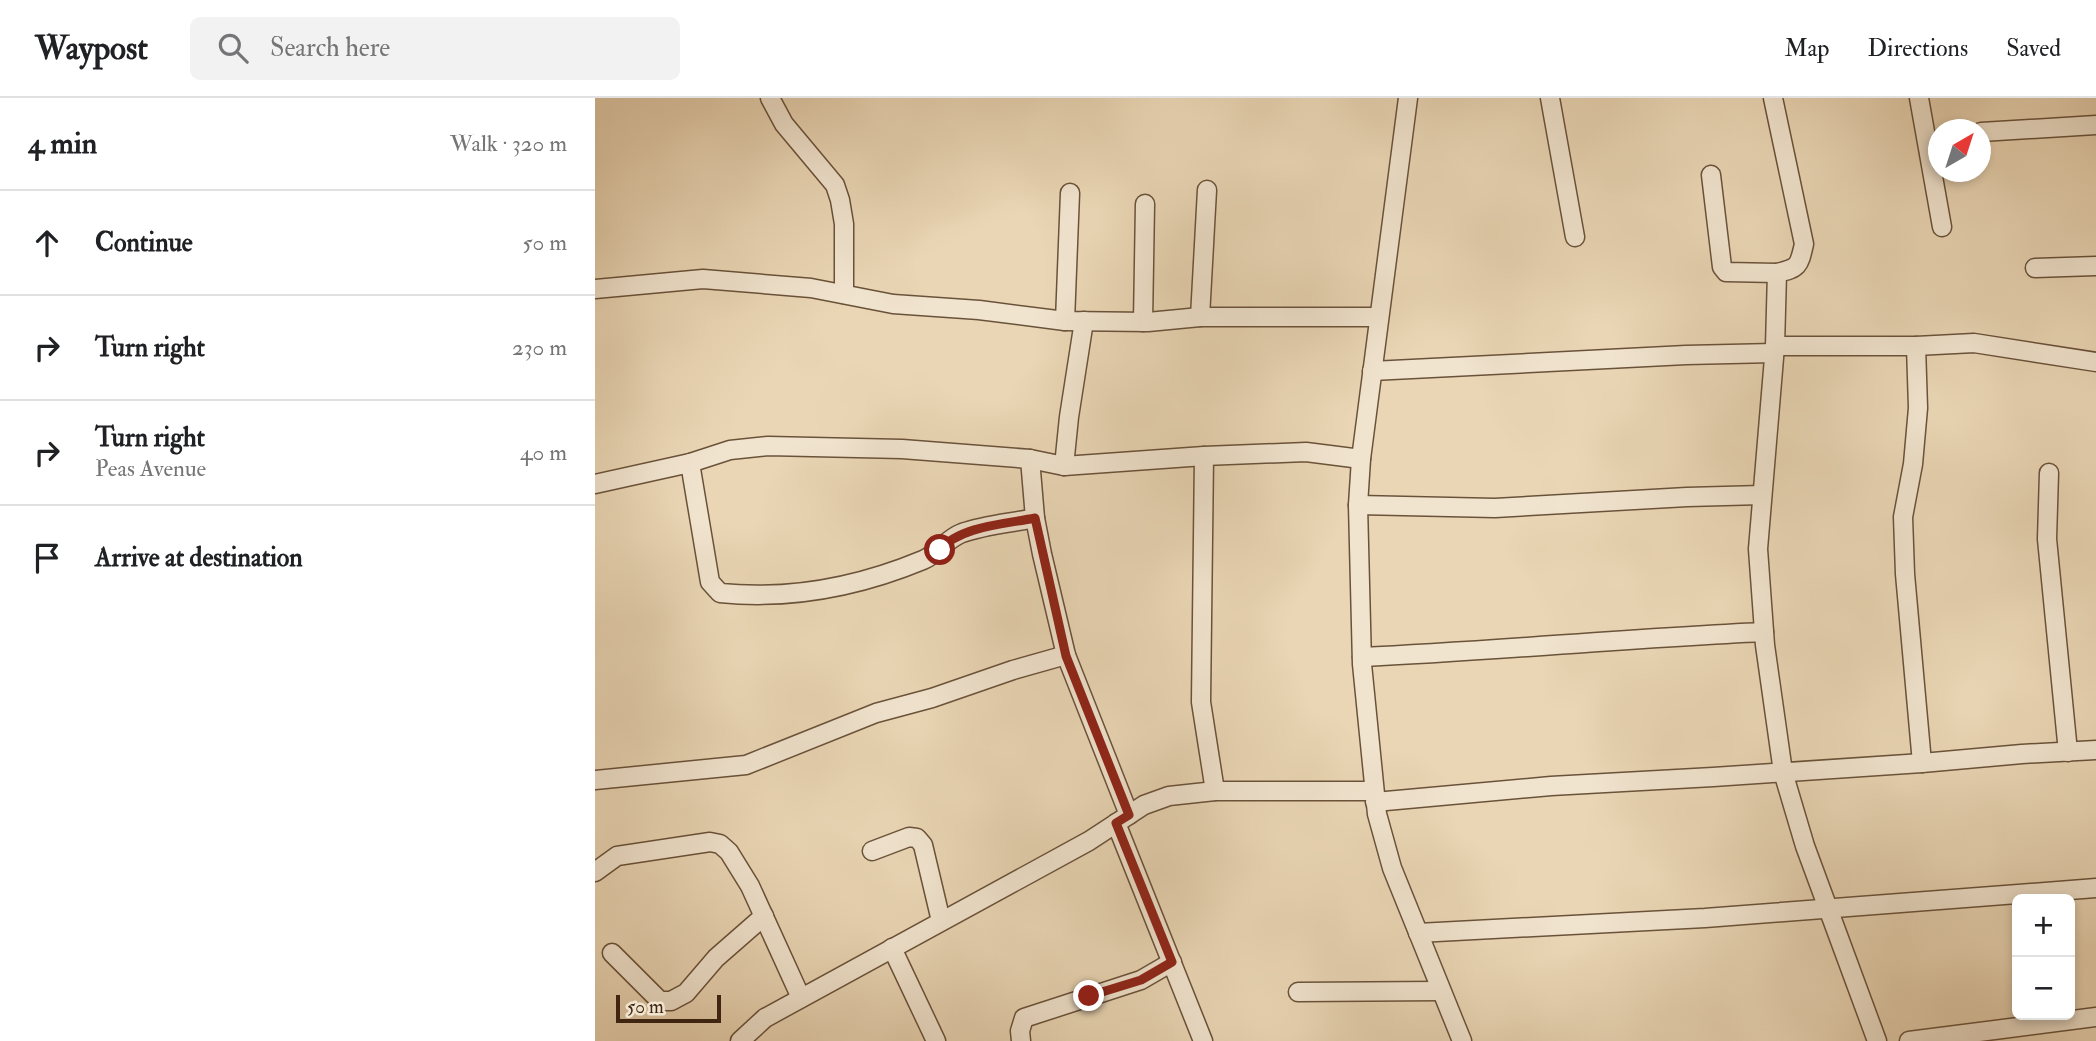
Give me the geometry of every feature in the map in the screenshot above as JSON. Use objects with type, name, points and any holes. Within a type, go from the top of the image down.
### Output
[{"type":"street","points":[[770,98],[784,124],[835,185],[841,200],[844,224],[843,294]]},
{"type":"street","points":[[1408,98],[1361,459],[1358,505],[1362,657],[1374,796],[1392,868],[1462,1041]]},
{"type":"street","points":[[1550,98],[1575,237]]},
{"type":"street","points":[[1711,175],[1721,267],[1726,272],[1777,273],[1793,270],[1800,263],[1804,244],[1773,98]]},
{"type":"street","points":[[1919,98],[1928,124]]},
{"type":"street","points":[[1991,131],[2096,125]]},
{"type":"street","points":[[1937,182],[1942,227]]},
{"type":"street","points":[[1200,317],[1207,190]]},
{"type":"street","points":[[1065,321],[1070,193]]},
{"type":"street","points":[[1143,322],[1145,204]]},
{"type":"street","points":[[2035,268],[2096,266]]},
{"type":"street","points":[[1777,273],[1775,349],[1758,549],[1764,632],[1783,772],[1805,846],[1877,1041]]},
{"type":"street","points":[[595,289],[703,279],[811,288],[893,304],[979,310],[1065,321],[1143,322],[1200,317],[1379,317]]},
{"type":"street","points":[[1064,466],[1084,321]]},
{"type":"street","points":[[1372,371],[1775,349],[1974,343],[2096,362]]},
{"type":"street","points":[[1916,346],[1918,408],[1913,464],[1903,517],[1905,573],[1922,763]]},
{"type":"street","points":[[596,481],[690,463],[730,450],[768,446],[902,449],[1030,459],[1064,466],[1306,452],[1361,459]]},
{"type":"street","points":[[1204,456],[1201,702],[1215,791]]},
{"type":"street","points":[[1030,459],[1035,518],[1066,656],[1172,962],[1203,1041]]},
{"type":"street","points":[[690,463],[711,582],[720,593],[751,596],[845,587],[926,559],[961,533],[1035,518]]},
{"type":"street","points":[[2049,473],[2047,539],[2068,752]]},
{"type":"street","points":[[1358,505],[1495,508],[1762,495]]},
{"type":"street","points":[[1362,657],[1491,651],[1632,638],[1764,632]]},
{"type":"street","points":[[595,780],[746,765],[876,713],[1066,656]]},
{"type":"street","points":[[740,1041],[765,1018],[1089,841],[1144,805],[1169,796],[1215,791],[1374,796],[2096,750]]},
{"type":"street","points":[[872,851],[909,837],[917,838],[923,845],[941,921]]},
{"type":"street","points":[[595,872],[617,856],[710,842],[720,844],[736,863],[764,916],[801,998]]},
{"type":"street","points":[[1418,933],[1599,925],[2096,888]]},
{"type":"street","points":[[612,953],[660,1001],[671,1002],[686,993],[716,958],[764,916]]},
{"type":"street","points":[[892,948],[936,1041]]},
{"type":"street","points":[[1021,1041],[1020,1031],[1024,1018],[1141,980],[1172,962]]},
{"type":"street","points":[[1299,992],[1441,991]]},
{"type":"street","points":[[1909,1041],[2096,1017]]},
{"type":"route","points":[[940,550],[947,541],[961,533],[1035,518],[1066,656],[1129,815],[1116,823],[1172,962],[1141,980],[1089,996]]}]
